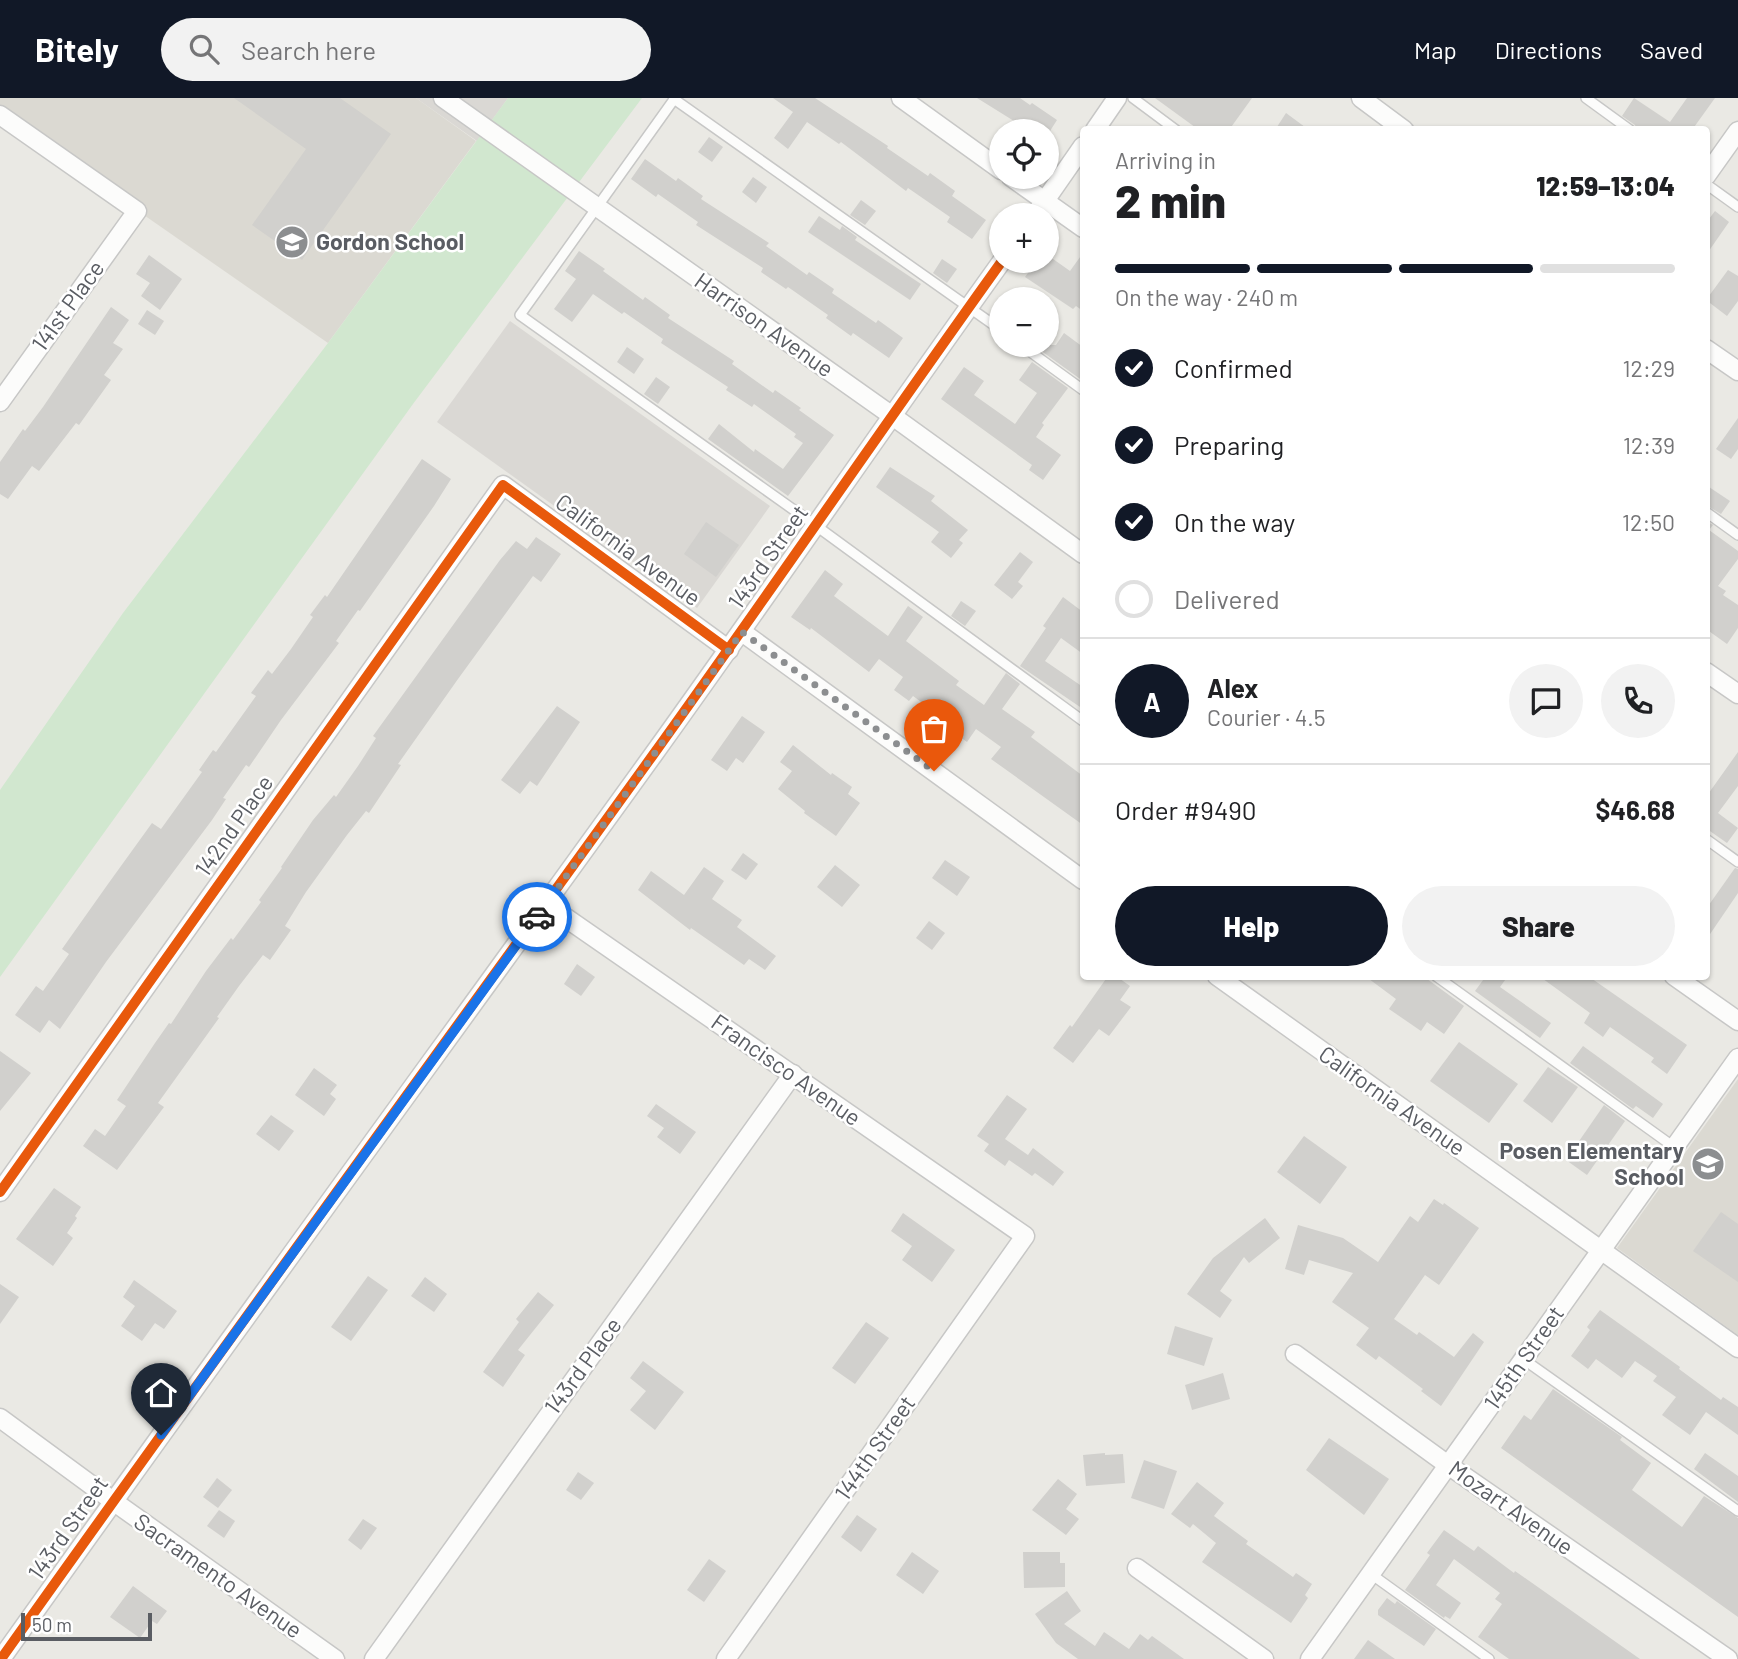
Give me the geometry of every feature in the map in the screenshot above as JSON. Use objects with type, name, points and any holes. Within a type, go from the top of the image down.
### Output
[{"type":"street","name":"Harrison Avenue","points":[[443,98],[1080,552]]},
{"type":"street","points":[[901,98],[989,161]]},
{"type":"street","points":[[1098,126],[1117,98]]},
{"type":"street","points":[[1361,98],[1399,126]]},
{"type":"street","name":"141st Place","points":[[0,116],[137,211],[0,402]]},
{"type":"street","points":[[1710,170],[1738,131]]},
{"type":"street","points":[[1043,203],[1080,150]]},
{"type":"street","points":[[1022,189],[1035,203]]},
{"type":"street","points":[[1059,217],[1080,227]]},
{"type":"street","name":"143rd Street","points":[[1,1659],[742,632],[891,415],[993,273]]},
{"type":"street","points":[[1710,352],[1738,372]]},
{"type":"street","name":"California Avenue","points":[[503,485],[729,650]]},
{"type":"street","name":"142nd Place","points":[[0,1192],[503,485]]},
{"type":"street","points":[[742,632],[1080,878]]},
{"type":"street","points":[[1710,674],[1738,694]]},
{"type":"street","name":"Francisco Avenue","points":[[546,904],[1025,1236]]},
{"type":"street","name":"California Avenue","points":[[1223,980],[1738,1348]]},
{"type":"street","points":[[1680,980],[1738,1021]]},
{"type":"street","name":"145th Street","points":[[1310,1659],[1738,1058]]},
{"type":"street","name":"143rd Place","points":[[374,1659],[793,1074]]},
{"type":"street","name":"144th Street","points":[[726,1659],[1025,1236]]},
{"type":"street","name":"Mozart Avenue","points":[[1295,1354],[1448,1465],[1728,1659]]},
{"type":"street","name":"Sacramento Avenue","points":[[0,1418],[335,1659]]},
{"type":"street","points":[[1137,1568],[1264,1659]]},
{"type":"lane","points":[[1133,98],[1171,126]]},
{"type":"lane","points":[[1586,98],[1624,126]]},
{"type":"lane","points":[[989,321],[675,99],[520,315],[1080,719]]},
{"type":"lane","points":[[1710,187],[1738,207]]},
{"type":"lane","points":[[1038,357],[1080,388]]},
{"type":"lane","points":[[1710,515],[1738,535]]},
{"type":"lane","points":[[1710,842],[1738,862]]},
{"type":"lane","points":[[1442,980],[1674,1147]]},
{"type":"lane","points":[[1523,1359],[1738,1511]]},
{"type":"lane","points":[[1371,1574],[1489,1659]]},
{"type":"shaded area","name":"Gordon School","points":[[0,98],[416,98],[476,141],[328,343],[0,115]]},
{"type":"shaded area","points":[[416,98],[508,98],[477,141]]},
{"type":"shaded area","points":[[510,321],[770,506],[697,608],[437,422]]},
{"type":"shaded area","name":"Posen Elementary School","points":[[1738,1079],[1738,1335],[1617,1248]]},
{"type":"green space","points":[[508,98],[642,98],[413,404],[0,977],[0,790],[123,613],[328,343]]},
{"type":"building","points":[[234,98],[340,98],[391,134],[302,260],[252,225],[306,149]]},
{"type":"building","points":[[773,98],[815,98],[928,176],[930,173],[955,191],[952,196],[986,220],[972,239],[947,222],[950,217],[908,188],[906,191],[841,142],[839,144],[807,122],[788,149],[774,138],[793,112]]},
{"type":"building","points":[[977,98],[1020,98],[1056,119],[1011,119]]},
{"type":"building","points":[[1155,98],[1252,98],[1232,126],[1194,126]]},
{"type":"building","points":[[1634,98],[1670,122],[1687,98],[1715,98],[1695,126],[1635,126],[1622,116]]},
{"type":"building","points":[[1286,113],[1304,126],[1278,126]]},
{"type":"building","points":[[709,137],[723,147],[712,162],[698,152]]},
{"type":"building","points":[[645,159],[676,181],[678,178],[703,196],[701,199],[769,243],[766,246],[807,275],[809,272],[834,289],[832,293],[903,338],[889,358],[853,333],[851,336],[826,318],[828,315],[761,272],[763,268],[696,225],[698,222],[658,194],[656,197],[631,179]]},
{"type":"building","points":[[753,177],[767,187],[756,203],[742,192]]},
{"type":"building","points":[[861,200],[876,211],[865,225],[850,215]]},
{"type":"building","points":[[1715,211],[1729,222],[1710,249],[1710,218]]},
{"type":"building","points":[[819,216],[840,230],[842,226],[857,237],[855,240],[921,284],[910,300],[808,232]]},
{"type":"building","points":[[579,251],[643,300],[645,297],[670,315],[668,318],[734,361],[732,364],[773,393],[775,390],[801,408],[799,410],[834,435],[788,496],[708,439],[719,424],[754,452],[755,449],[783,469],[803,443],[794,437],[796,434],[754,404],[752,407],[726,390],[728,387],[661,343],[663,339],[593,294],[572,322],[554,309],[576,279],[565,271]]},
{"type":"building","points":[[149,255],[182,279],[160,310],[141,296],[150,283],[136,274]]},
{"type":"building","points":[[1080,257],[1080,309],[1076,306],[1073,309],[1059,300],[1059,287],[1040,287],[1025,277],[1028,273],[1059,273],[1059,263],[1070,271]]},
{"type":"building","points":[[942,259],[957,269],[947,283],[933,273]]},
{"type":"building","points":[[1728,270],[1738,276],[1738,301],[1727,316],[1710,303],[1710,295]]},
{"type":"building","points":[[111,307],[129,320],[113,343],[123,349],[104,375],[111,380],[79,425],[76,423],[39,471],[32,466],[8,499],[0,494],[0,462],[23,429],[25,431],[43,407]]},
{"type":"building","points":[[147,310],[164,321],[155,335],[138,324]]},
{"type":"building","points":[[1064,333],[1080,345],[1080,379],[1050,357],[1059,357],[1059,340]]},
{"type":"building","points":[[627,347],[644,359],[634,374],[617,362]]},
{"type":"building","points":[[1032,362],[1068,388],[1042,423],[1044,425],[1036,437],[1061,455],[1043,480],[1029,470],[1032,465],[941,399],[964,367],[984,381],[974,395],[1015,424],[1037,393],[1019,380]]},
{"type":"building","points":[[656,377],[670,387],[658,404],[644,394]]},
{"type":"building","points":[[1738,418],[1738,449],[1731,459],[1716,449]]},
{"type":"building","points":[[422,459],[451,479],[434,506],[336,641],[339,643],[249,767],[246,765],[223,798],[226,799],[212,820],[106,962],[60,1029],[49,1020],[40,1033],[15,1015],[36,986],[43,991],[69,954],[62,949],[108,884],[152,823],[161,829],[202,772],[199,770],[213,750],[216,752],[256,696],[251,693],[268,670],[272,674],[291,649],[313,617],[310,615],[325,595],[327,597]]},
{"type":"building","points":[[890,467],[935,496],[931,501],[968,530],[959,540],[963,543],[951,558],[931,542],[939,532],[876,487]]},
{"type":"building","points":[[1710,488],[1730,501],[1721,514],[1710,507]]},
{"type":"building","points":[[706,522],[739,545],[716,577],[684,554]]},
{"type":"building","points":[[1710,531],[1738,551],[1738,559],[1718,586],[1726,591],[1723,595],[1738,605],[1738,628],[1727,644],[1710,632]]},
{"type":"building","points":[[536,537],[561,554],[541,582],[533,576],[458,679],[398,764],[401,765],[369,813],[366,811],[306,892],[285,926],[291,930],[270,960],[263,955],[239,986],[158,1103],[164,1107],[117,1170],[83,1146],[95,1129],[105,1136],[126,1106],[117,1100],[155,1043],[206,971],[261,902],[259,900],[313,820],[334,795],[336,797],[376,738],[373,736],[500,560],[516,541],[527,549]]},
{"type":"building","points":[[1020,552],[1033,562],[1018,582],[1023,586],[1012,599],[994,585]]},
{"type":"building","points":[[825,570],[843,584],[834,596],[888,636],[908,606],[923,617],[906,641],[959,681],[956,685],[984,705],[1006,673],[1020,684],[1002,709],[1035,732],[1031,737],[1080,774],[1080,823],[991,759],[1001,747],[976,729],[967,742],[948,728],[951,724],[913,696],[909,701],[894,690],[903,677],[879,659],[869,672],[811,628],[810,630],[791,617]]},
{"type":"building","points":[[1063,597],[1080,610],[1080,652],[1061,638],[1045,661],[1080,685],[1080,707],[1020,666],[1046,628],[1043,626]]},
{"type":"building","points":[[961,601],[976,611],[965,626],[951,616]]},
{"type":"building","points":[[557,706],[580,722],[537,786],[530,781],[520,794],[501,780]]},
{"type":"building","points":[[742,716],[765,732],[743,763],[736,758],[727,771],[711,760]]},
{"type":"building","points":[[793,745],[831,775],[832,773],[852,787],[848,794],[860,803],[836,836],[804,813],[805,811],[778,789],[792,771],[780,762]]},
{"type":"building","points":[[1738,752],[1738,786],[1718,813],[1738,828],[1727,843],[1710,831],[1710,791]]},
{"type":"building","points":[[743,853],[758,864],[746,880],[731,870]]},
{"type":"building","points":[[945,860],[970,877],[957,896],[932,878]]},
{"type":"building","points":[[835,865],[860,885],[842,907],[817,887]]},
{"type":"building","points":[[704,867],[724,881],[712,899],[742,920],[737,927],[776,956],[765,970],[749,959],[744,965],[691,928],[690,930],[638,890],[651,871],[684,895]]},
{"type":"building","points":[[1735,868],[1738,869],[1738,893],[1710,934],[1710,903]]},
{"type":"building","points":[[929,921],[945,933],[932,950],[916,938]]},
{"type":"building","points":[[577,964],[595,977],[581,996],[564,984]]},
{"type":"building","points":[[1105,980],[1122,980],[1130,986],[1120,1000],[1131,1007],[1109,1036],[1099,1029],[1073,1063],[1053,1048],[1070,1025],[1072,1027]]},
{"type":"building","points":[[1370,980],[1428,980],[1464,1006],[1444,1034],[1427,1022],[1421,1031],[1389,1009],[1396,999]]},
{"type":"building","points":[[1483,980],[1505,980],[1500,987],[1551,1023],[1540,1038],[1475,991]]},
{"type":"building","points":[[1545,980],[1594,980],[1687,1045],[1667,1074],[1651,1062],[1654,1058],[1610,1027],[1603,1037],[1584,1023],[1590,1013]]},
{"type":"building","points":[[1459,1042],[1518,1084],[1489,1123],[1430,1081]]},
{"type":"building","points":[[1583,1046],[1663,1104],[1653,1118],[1636,1106],[1633,1109],[1570,1063]]},
{"type":"building","points":[[0,1051],[31,1073],[0,1111]]},
{"type":"building","points":[[1548,1067],[1578,1087],[1552,1123],[1523,1101]]},
{"type":"building","points":[[314,1068],[337,1085],[330,1094],[336,1099],[324,1116],[295,1095]]},
{"type":"building","points":[[1007,1095],[1027,1109],[1005,1139],[1028,1155],[1033,1148],[1064,1172],[1053,1186],[1009,1160],[1005,1166],[984,1151],[989,1144],[977,1136]]},
{"type":"building","points":[[656,1104],[696,1132],[680,1154],[657,1137],[664,1128],[647,1116]]},
{"type":"building","points":[[1604,1105],[1625,1121],[1587,1175],[1566,1160]]},
{"type":"building","points":[[271,1115],[294,1131],[279,1151],[256,1134]]},
{"type":"building","points":[[1304,1136],[1347,1167],[1320,1204],[1277,1172]]},
{"type":"building","points":[[54,1188],[81,1207],[67,1233],[73,1238],[53,1266],[16,1239]]},
{"type":"building","points":[[1434,1199],[1479,1228],[1439,1285],[1425,1275],[1394,1319],[1417,1335],[1419,1332],[1454,1357],[1473,1333],[1484,1342],[1441,1406],[1379,1356],[1376,1360],[1356,1345],[1369,1328],[1332,1302],[1353,1273],[1309,1260],[1304,1275],[1285,1269],[1298,1225],[1343,1238],[1378,1262],[1410,1216],[1418,1222]]},
{"type":"building","points":[[1721,1212],[1738,1224],[1738,1282],[1693,1251]]},
{"type":"building","points":[[903,1213],[955,1250],[932,1282],[902,1260],[912,1246],[891,1231]]},
{"type":"building","points":[[1265,1218],[1280,1238],[1249,1263],[1244,1257],[1220,1291],[1232,1300],[1220,1318],[1187,1294],[1213,1258]]},
{"type":"building","points":[[368,1276],[388,1290],[351,1341],[331,1327]]},
{"type":"building","points":[[425,1277],[447,1294],[434,1312],[411,1296]]},
{"type":"building","points":[[134,1280],[177,1311],[164,1329],[155,1323],[142,1341],[121,1326],[135,1306],[123,1297]]},
{"type":"building","points":[[0,1284],[19,1297],[0,1324]]},
{"type":"building","points":[[538,1292],[554,1305],[518,1350],[525,1355],[503,1387],[483,1372],[519,1322],[516,1319]]},
{"type":"building","points":[[1600,1310],[1721,1400],[1723,1397],[1738,1407],[1738,1435],[1706,1412],[1690,1435],[1662,1415],[1676,1397],[1653,1381],[1657,1376],[1635,1361],[1622,1378],[1596,1359],[1588,1369],[1571,1356],[1590,1330],[1587,1327]]},
{"type":"building","points":[[866,1322],[889,1338],[855,1384],[832,1368]]},
{"type":"building","points":[[1175,1326],[1213,1338],[1204,1366],[1167,1354]]},
{"type":"building","points":[[643,1361],[684,1392],[655,1430],[630,1410],[646,1391],[630,1378]]},
{"type":"building","points":[[1223,1373],[1230,1399],[1192,1410],[1185,1385]]},
{"type":"building","points":[[1553,1389],[1622,1437],[1620,1440],[1651,1463],[1632,1490],[1682,1527],[1704,1496],[1738,1518],[1738,1617],[1501,1448],[1524,1415],[1531,1420]]},
{"type":"building","points":[[1329,1438],[1389,1479],[1364,1515],[1306,1470]]},
{"type":"building","points":[[1705,1453],[1738,1476],[1738,1502],[1694,1469]]},
{"type":"building","points":[[1123,1454],[1125,1483],[1086,1486],[1083,1455]]},
{"type":"building","points":[[1144,1460],[1177,1471],[1164,1509],[1131,1498]]},
{"type":"building","points":[[578,1472],[594,1483],[581,1500],[566,1490]]},
{"type":"building","points":[[217,1478],[232,1490],[218,1508],[203,1497]]},
{"type":"building","points":[[1058,1479],[1077,1494],[1066,1509],[1079,1519],[1066,1535],[1032,1510]]},
{"type":"building","points":[[1197,1482],[1224,1503],[1214,1516],[1248,1541],[1246,1544],[1293,1577],[1296,1573],[1312,1584],[1305,1595],[1308,1598],[1291,1623],[1202,1562],[1216,1543],[1193,1524],[1190,1528],[1171,1514]]},
{"type":"building","points":[[219,1510],[235,1521],[224,1538],[207,1526]]},
{"type":"building","points":[[857,1515],[877,1529],[861,1552],[841,1537]]},
{"type":"building","points":[[363,1519],[377,1528],[361,1550],[348,1540]]},
{"type":"building","points":[[1444,1530],[1474,1551],[1478,1546],[1640,1659],[1509,1659],[1478,1637],[1502,1604],[1495,1599],[1500,1593],[1454,1559],[1436,1585],[1461,1603],[1450,1619],[1445,1616],[1444,1618],[1405,1590]]},
{"type":"building","points":[[912,1552],[939,1571],[923,1594],[896,1575]]},
{"type":"building","points":[[1023,1552],[1060,1552],[1060,1563],[1065,1563],[1065,1587],[1024,1588]]},
{"type":"building","points":[[709,1559],[726,1571],[704,1602],[687,1590]]},
{"type":"building","points":[[133,1586],[167,1611],[157,1624],[152,1621],[140,1638],[110,1617]]},
{"type":"building","points":[[1067,1591],[1081,1611],[1064,1624],[1095,1646],[1104,1632],[1129,1649],[1140,1634],[1148,1640],[1152,1636],[1184,1659],[1078,1659],[1056,1643],[1035,1614]]},
{"type":"building","points":[[1387,1598],[1395,1604],[1397,1601],[1436,1629],[1424,1646],[1378,1615],[1378,1610]]},
{"type":"building","points":[[1368,1640],[1395,1659],[1354,1659]]},
{"type":"cycle path","points":[[1,1659],[653,755],[994,273]]},
{"type":"cycle path","points":[[0,1192],[503,485],[729,650]]},
{"type":"way so far","points":[[537,917],[742,632],[934,771]]},
{"type":"place","name":"Gordon School","points":[[292,242]]},
{"type":"place","name":"Posen Elementary School","points":[[1708,1164]]},
{"type":"route","points":[[161,1435],[537,917]]}]
